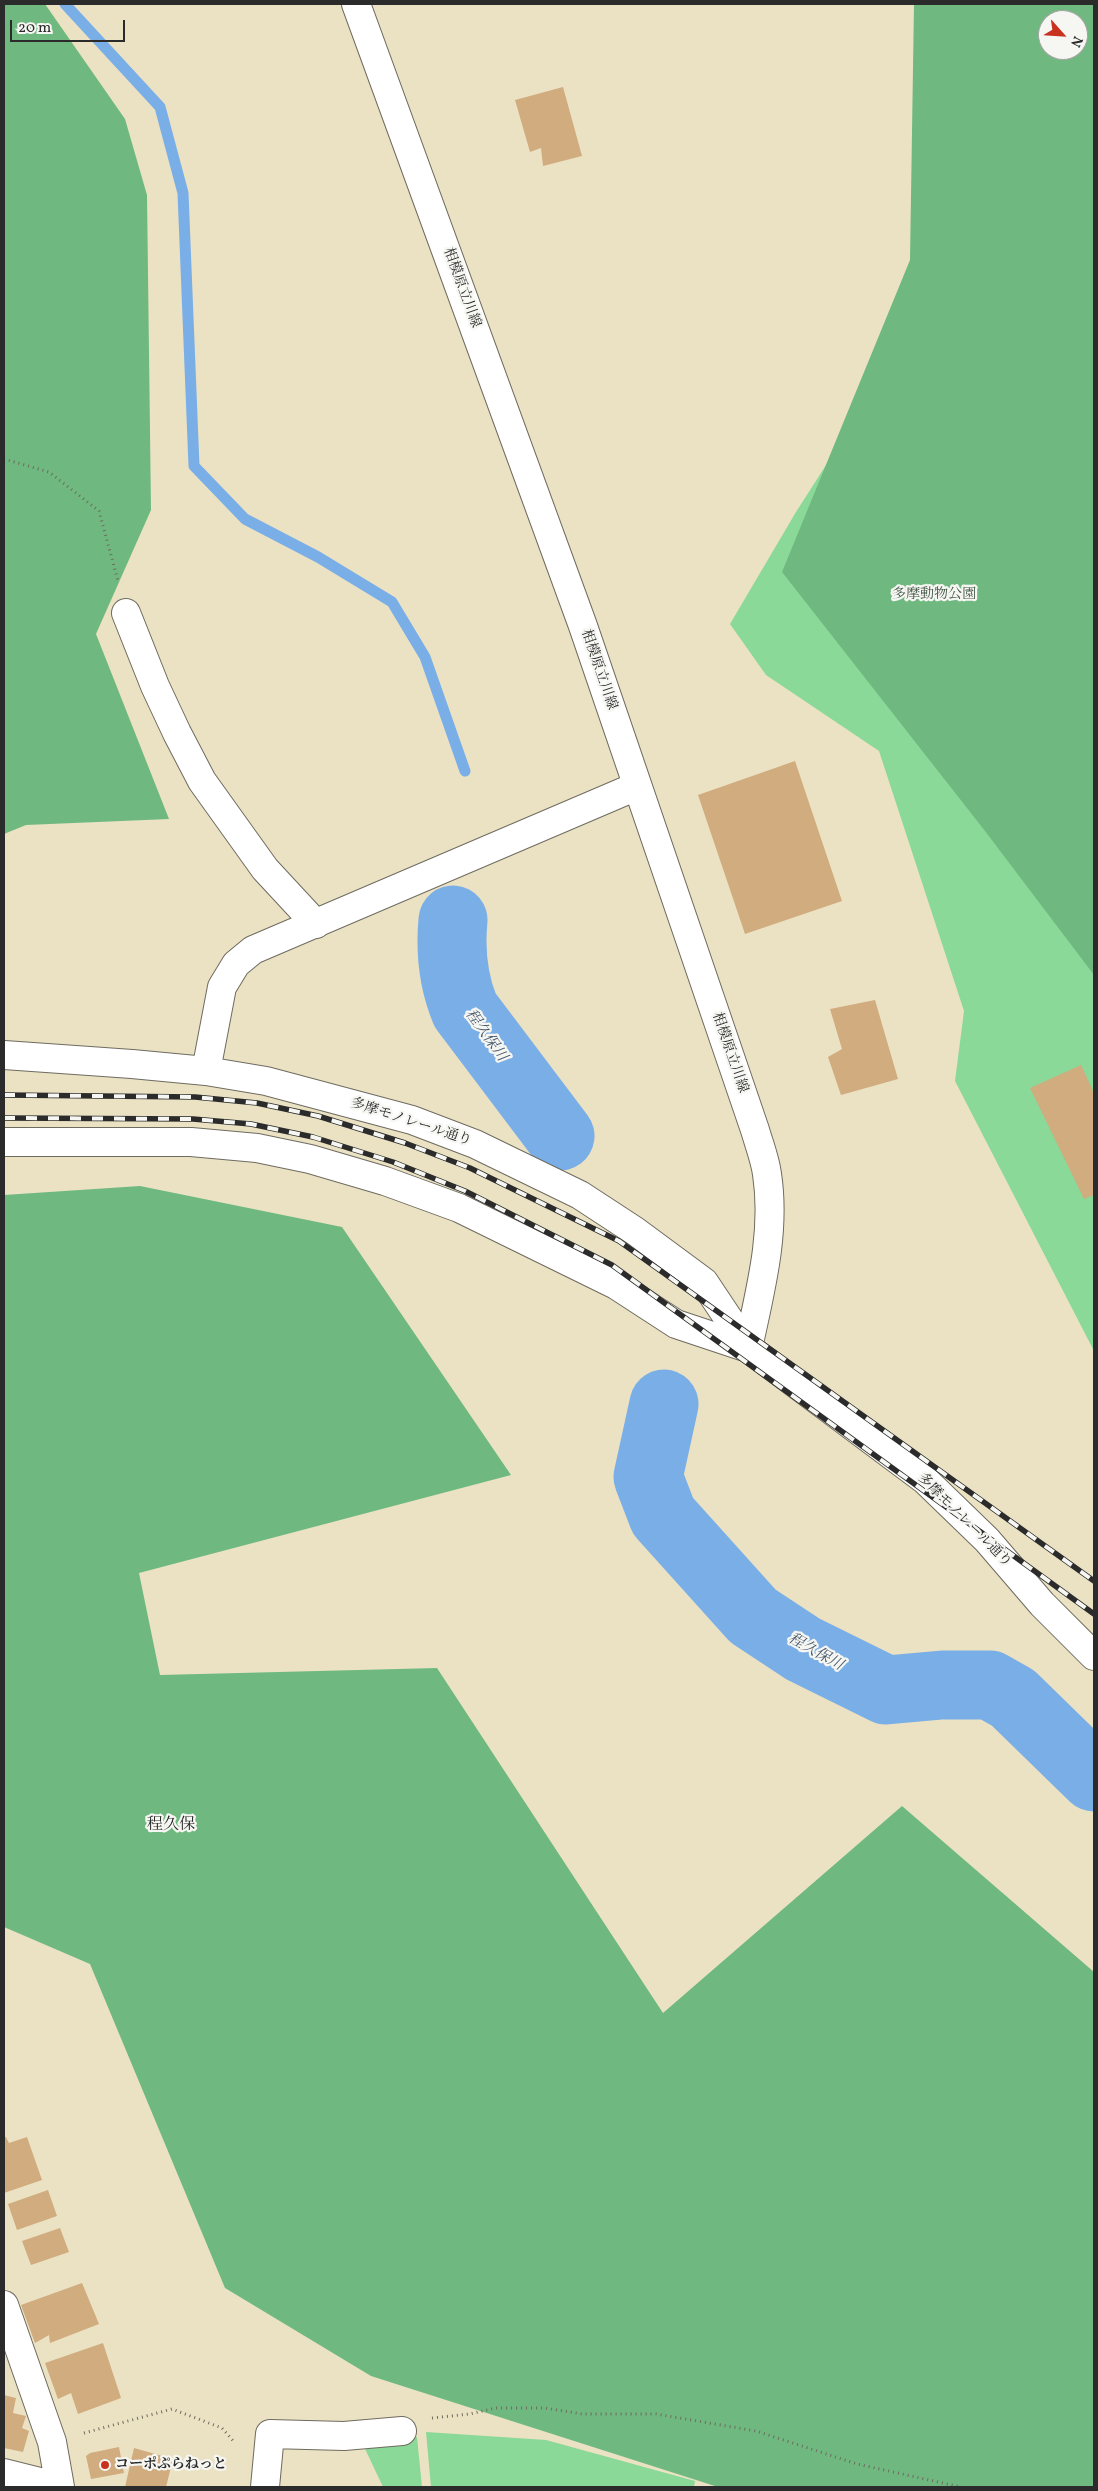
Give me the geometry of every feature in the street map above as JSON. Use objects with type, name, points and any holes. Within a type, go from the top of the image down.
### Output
[{"type":"main road","name":"相模原立川線","points":[[356,4],[569,588],[755,1130],[767,1173],[770,1218],[766,1265],[748,1348]]},
{"type":"main road","points":[[126,612],[162,702],[202,781],[265,869],[316,924]]},
{"type":"main road","points":[[206,1071],[222,987],[236,964],[253,950],[637,786]]},
{"type":"main road","name":"多摩モノレール通り","points":[[4,1054],[206,1071],[266,1081],[412,1120],[475,1144],[580,1195],[636,1231],[704,1282],[748,1348]]},
{"type":"main road","name":"多摩モノレール通り","points":[[4,1142],[191,1142],[257,1148],[319,1162],[385,1181],[459,1208],[616,1285],[676,1324],[748,1348],[925,1480],[987,1540],[1042,1604],[1094,1656]]},
{"type":"main road","points":[[4,2306],[52,2442],[60,2487],[4,2473]]},
{"type":"main road","points":[[266,2483],[270,2434],[344,2436],[402,2431]]},
{"type":"path","points":[[4,459],[49,472],[99,511],[126,612]]},
{"type":"path","points":[[402,2431],[434,2417],[470,2414],[495,2408],[545,2408],[582,2414],[656,2414],[756,2431],[857,2464],[961,2487]]},
{"type":"path","points":[[52,2442],[172,2409],[222,2428],[266,2483]]},
{"type":"green space","points":[[4,4],[45,4],[125,119],[147,195],[151,510],[96,634],[169,819],[26,825],[4,834]]},
{"type":"green space","name":"多摩動物公園","points":[[914,4],[1094,4],[1094,975],[985,831],[782,572],[910,260]]},
{"type":"green space","name":"多摩動物公園","points":[[1094,272],[1094,1351],[955,1081],[964,1011],[879,751],[766,675],[730,624],[796,512],[883,376]]},
{"type":"green space","points":[[140,1186],[342,1227],[511,1475],[139,1573],[160,1675],[437,1668],[663,2013],[902,1806],[1094,1972],[1094,2487],[718,2487],[371,2376],[225,2288],[90,1964],[4,1927],[4,1195]]},
{"type":"green space","points":[[426,2432],[546,2440],[695,2481],[694,2487],[431,2487]]},
{"type":"green space","points":[[359,2436],[417,2437],[422,2487],[383,2487]]},
{"type":"building","points":[[563,87],[582,156],[543,166],[541,148],[530,152],[515,100]]},
{"type":"building","points":[[795,761],[842,901],[745,934],[698,795]]},
{"type":"building","points":[[875,1000],[898,1079],[841,1095],[828,1057],[842,1049],[830,1009]]},
{"type":"building","points":[[1081,1065],[1094,1093],[1094,1195],[1084,1199],[1030,1088]]},
{"type":"building","points":[[4,2137],[6,2137],[9,2143],[27,2137],[42,2180],[4,2193]]},
{"type":"building","points":[[48,2190],[57,2216],[17,2230],[8,2204]]},
{"type":"building","points":[[60,2228],[69,2252],[31,2265],[22,2241]]},
{"type":"building","points":[[82,2283],[99,2324],[50,2343],[49,2335],[35,2343],[21,2305]]},
{"type":"building","points":[[103,2343],[121,2398],[78,2414],[71,2393],[58,2399],[45,2363]]},
{"type":"building","points":[[4,2395],[16,2398],[13,2413],[26,2416],[22,2428],[29,2431],[23,2452],[4,2448]]},
{"type":"building","name":"コーポぷらねっと","points":[[119,2447],[124,2473],[91,2479],[86,2456],[90,2453]]},
{"type":"building","points":[[134,2448],[173,2459],[166,2487],[125,2487]]},
{"type":"waterway","points":[[65,4],[160,107],[183,193],[194,466],[245,519],[318,557],[392,602],[425,657],[465,771]]},
{"type":"waterway","name":"程久保川","points":[[453,920],[453,966],[465,1010],[560,1136]]},
{"type":"waterway","name":"程久保川","points":[[664,1404],[648,1477],[663,1516],[753,1616],[803,1649],[886,1690],[942,1685],[990,1685],[1013,1698],[1094,1777]]},
{"type":"railway","points":[[4,1095],[195,1097],[257,1103],[318,1116],[405,1143],[470,1168],[619,1241],[1094,1581]]},
{"type":"railway","points":[[4,1118],[193,1119],[251,1124],[313,1137],[393,1162],[465,1191],[612,1265],[1094,1614]]},
{"type":"place","name":"コーポぷらねっと","points":[[105,2465]]},
{"type":"district","name":"程久保","points":[[171,1826]]}]
